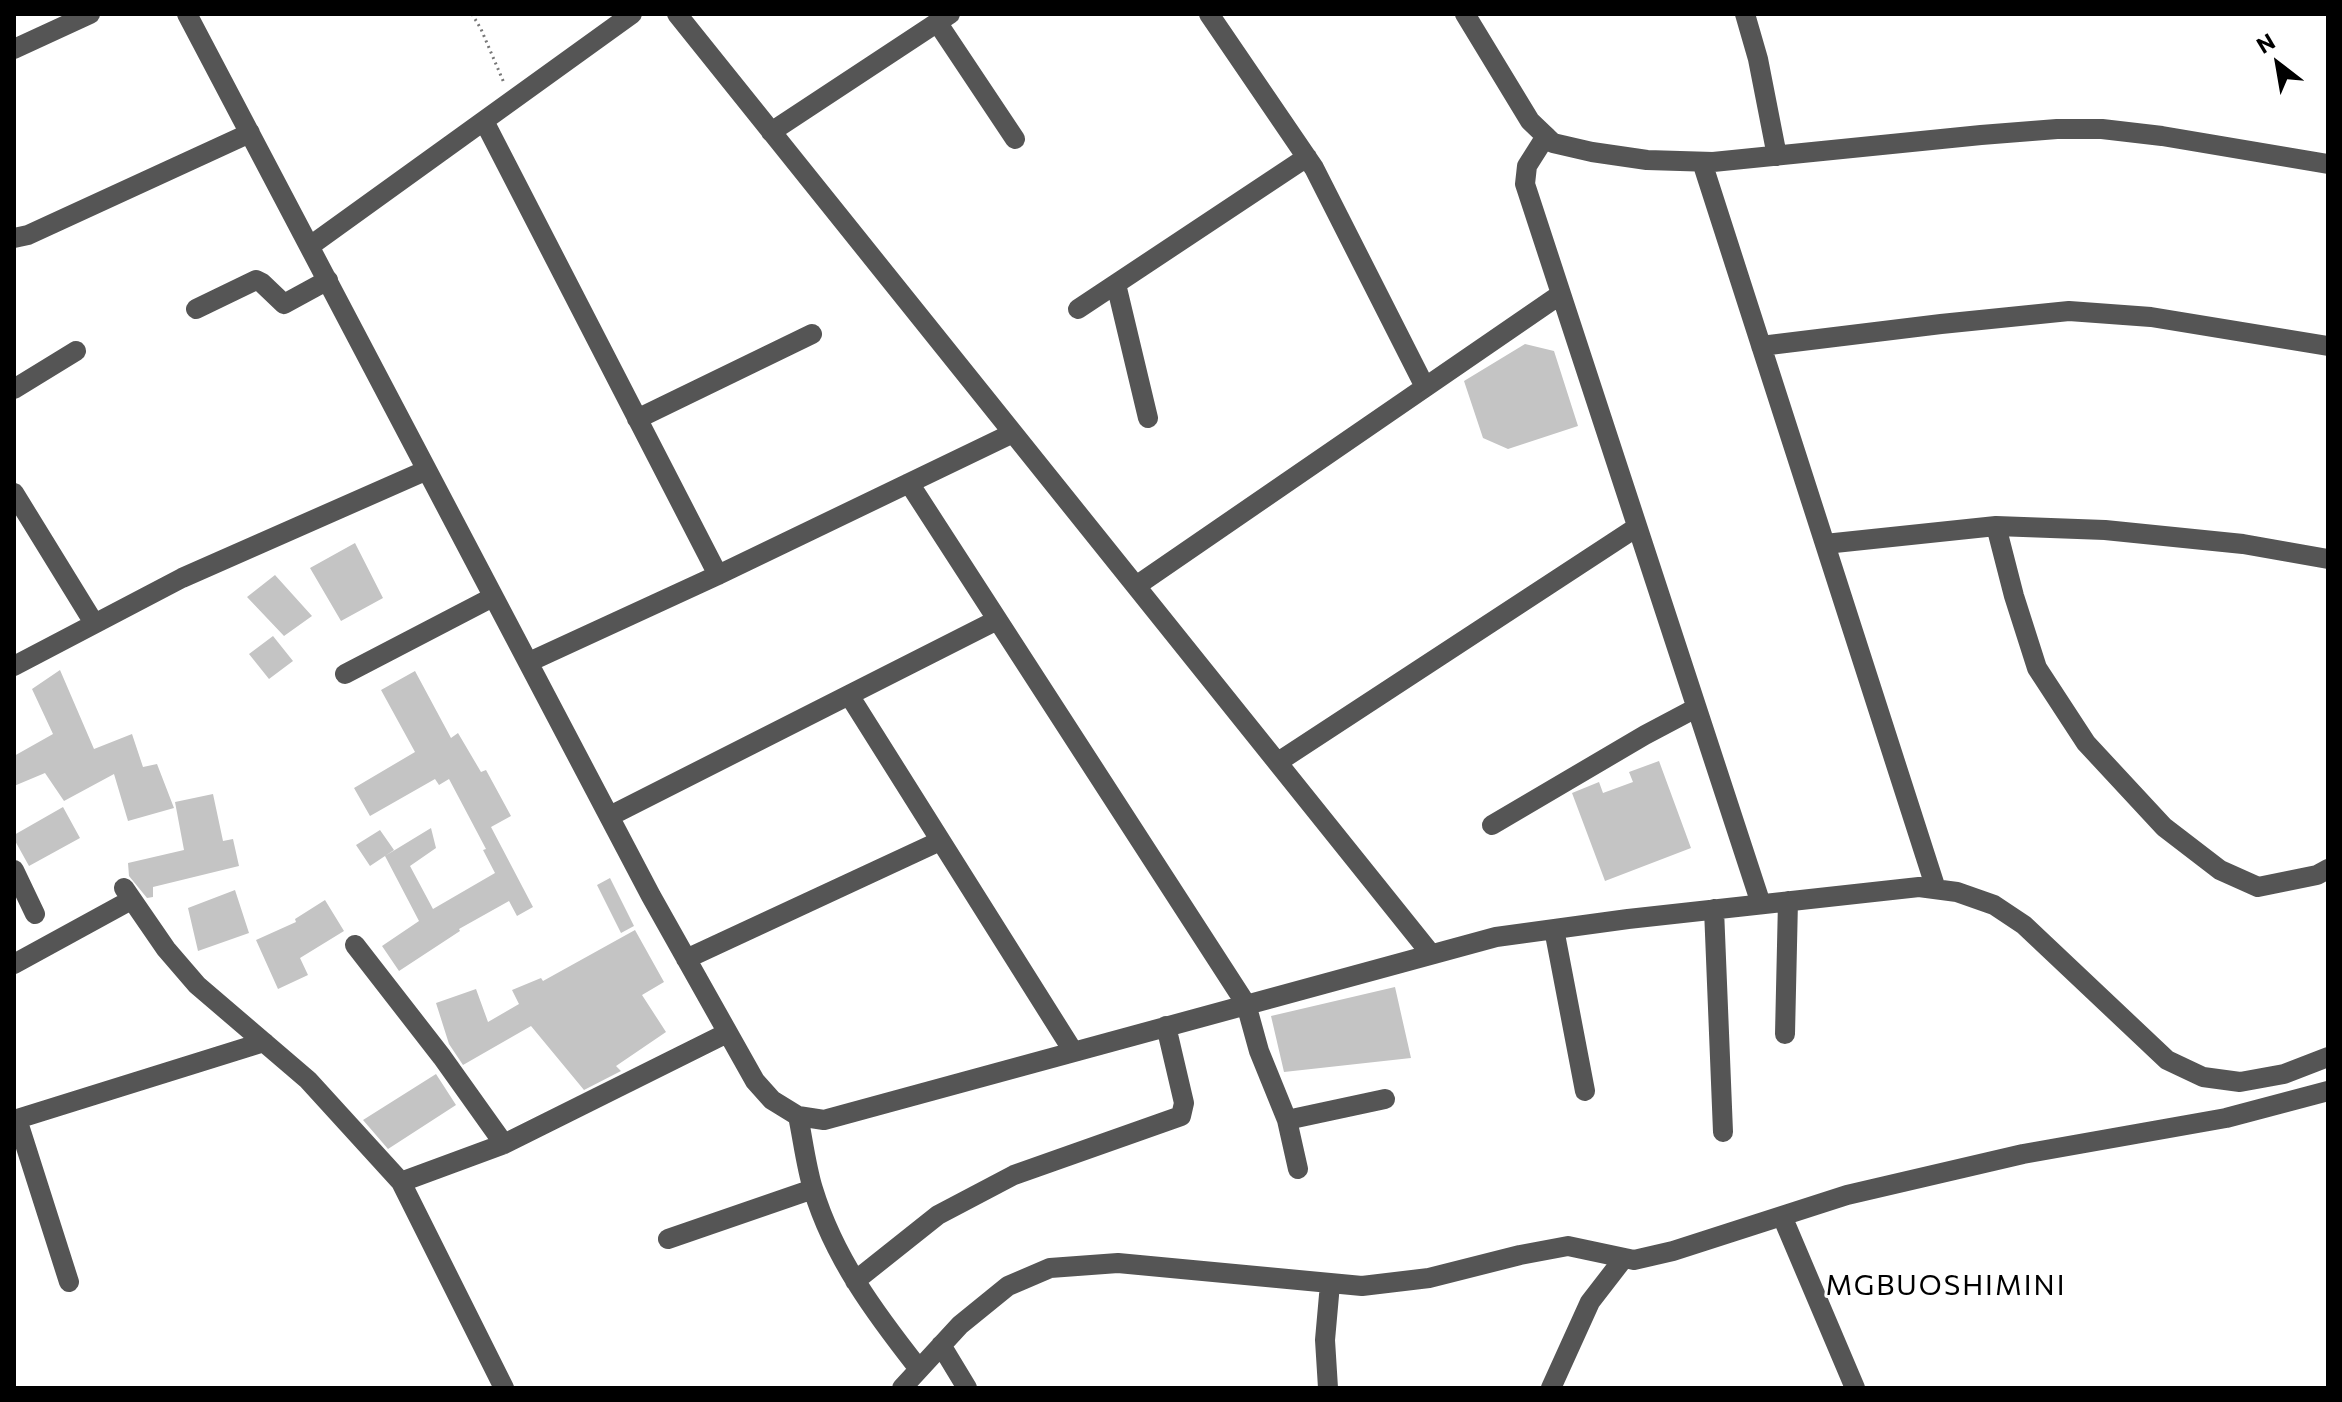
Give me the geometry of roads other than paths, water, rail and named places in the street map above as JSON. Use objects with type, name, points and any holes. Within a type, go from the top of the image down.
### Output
[{"type":"street","points":[[14,49],[90,14]]},
{"type":"street","points":[[187,14],[493,597],[727,1033],[755,1081],[772,1100],[798,1116],[824,1120],[1496,937],[1919,887],[1957,892],[1994,905],[2024,925],[2167,1060],[2203,1077],[2240,1082],[2284,1074],[2328,1057]]},
{"type":"street","points":[[310,246],[632,14]]},
{"type":"street","points":[[677,14],[1431,954]]},
{"type":"street","points":[[1209,14],[1307,157],[1425,387]]},
{"type":"street","points":[[1465,14],[1530,121],[1553,143],[1592,152],[1647,160],[1702,162],[2012,132],[2102,129],[2328,164]]},
{"type":"street","points":[[1745,14],[1758,59],[1777,156]]},
{"type":"street","points":[[771,132],[944,18],[1015,139]]},
{"type":"street","points":[[484,121],[718,575]]},
{"type":"street","points":[[14,238],[28,235],[250,133]]},
{"type":"street","points":[[1546,136],[1527,166],[1525,184],[1761,904]]},
{"type":"street","points":[[1078,309],[1307,157]]},
{"type":"street","points":[[1702,162],[1936,889]]},
{"type":"street","points":[[196,309],[256,280],[284,304],[328,280]]},
{"type":"street","points":[[1116,284],[1148,418]]},
{"type":"street","points":[[1136,586],[1561,294]]},
{"type":"street","points":[[1761,346],[2069,311],[2151,317],[2328,346]]},
{"type":"street","points":[[637,419],[812,334]]},
{"type":"street","points":[[14,389],[76,351]]},
{"type":"street","points":[[529,662],[1013,433]]},
{"type":"street","points":[[14,666],[182,578],[427,470]]},
{"type":"street","points":[[909,483],[1246,1004],[1259,1051],[1287,1120],[1298,1169]]},
{"type":"street","points":[[14,493],[94,623]]},
{"type":"street","points":[[1825,544],[1996,526],[2105,530],[2243,544],[2328,559]]},
{"type":"street","points":[[1996,526],[2037,668],[2086,743],[2164,827],[2220,870],[2258,887],[2317,875],[2328,869]]},
{"type":"street","points":[[1278,762],[1637,527]]},
{"type":"street","points":[[345,674],[493,597]]},
{"type":"street","points":[[610,816],[997,620]]},
{"type":"street","points":[[849,695],[1073,1051]]},
{"type":"street","points":[[1492,825],[1696,708]]},
{"type":"street","points":[[686,959],[940,841]]},
{"type":"street","points":[[14,870],[35,914]]},
{"type":"street","points":[[14,964],[128,894],[166,949],[197,985],[308,1080],[401,1182],[504,1388]]},
{"type":"street","points":[[1785,1034],[1788,901]]},
{"type":"street","points":[[1714,909],[1723,1132]]},
{"type":"street","points":[[1554,929],[1585,1091]]},
{"type":"street","points":[[355,945],[442,1057],[504,1144]]},
{"type":"street","points":[[855,1281],[938,1215],[1014,1175],[1181,1116],[1184,1103],[1166,1026]]},
{"type":"street","points":[[401,1182],[504,1144],[727,1033]]},
{"type":"street","points":[[69,1282],[15,1119],[264,1042]]},
{"type":"street","points":[[902,1388],[960,1325],[1008,1286],[1050,1268],[1118,1263],[1362,1286],[1429,1278],[1568,1246],[1634,1260],[1651,1258],[1847,1195],[2023,1154],[2226,1118],[2328,1091]]},
{"type":"street","points":[[1287,1120],[1385,1099]]},
{"type":"street","points":[[798,1116],[813,1189],[838,1253],[874,1312],[919,1369]]},
{"type":"street","points":[[668,1239],[813,1189]]},
{"type":"street","points":[[1782,1216],[1855,1388]]},
{"type":"street","points":[[1551,1388],[1590,1302],[1624,1258]]},
{"type":"street","points":[[1328,1388],[1325,1340],[1330,1284]]},
{"type":"street","points":[[941,1345],[967,1388]]},
{"type":"district","name":"MGBUOSHIMINI","points":[[1946,1286]]}]
